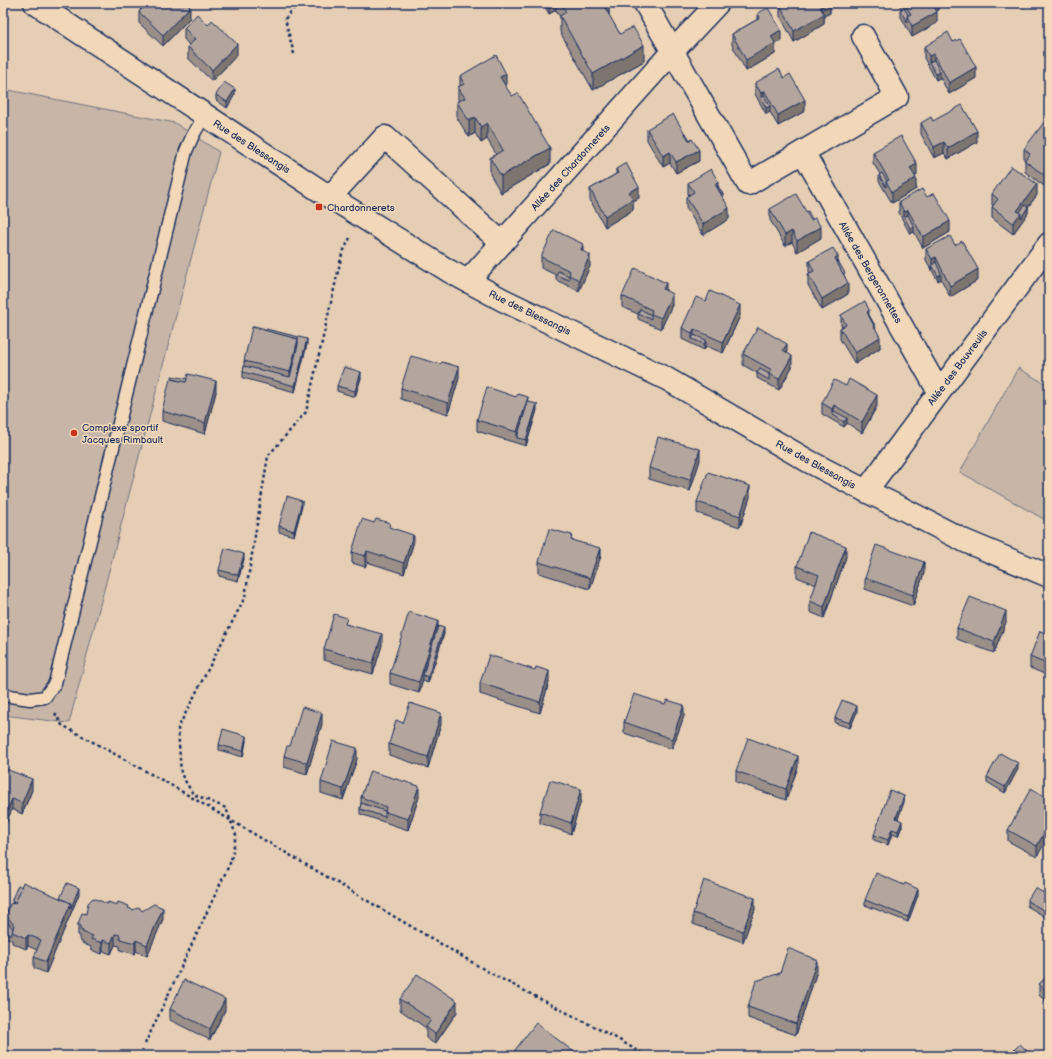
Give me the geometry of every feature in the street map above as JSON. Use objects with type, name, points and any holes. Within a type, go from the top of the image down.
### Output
[{"type":"street","name":"Rue des Blessangis","points":[[35,3],[330,197],[431,260],[468,281],[503,300],[667,379],[810,462],[866,491],[903,508],[965,541],[1049,576]]},
{"type":"street","points":[[645,3],[748,184],[897,96],[863,36]]},
{"type":"street","name":"Allée des Chardonnerets","points":[[468,281],[672,52],[718,3]]},
{"type":"street","points":[[330,197],[385,137],[502,243]]},
{"type":"street","name":"Allée des Bergeronnettes","points":[[803,152],[939,392]]},
{"type":"street","name":"Allée des Bouvreuils","points":[[866,491],[1049,244]]},
{"type":"lane","points":[[3,695],[30,699],[45,697],[55,684],[186,151],[193,134],[205,114]]},
{"type":"path","points":[[294,54],[285,18],[298,3]]},
{"type":"path","points":[[145,1044],[230,861],[236,834],[226,808],[193,794],[181,774],[178,728],[245,597],[268,456],[306,412],[342,254],[361,216]]},
{"type":"path","points":[[45,697],[62,725],[169,784],[492,974],[616,1038],[646,1056]]},
{"type":"shaded area","name":"Complexe sportif Jacques Rimbault","points":[[3,89],[175,123],[219,152],[69,723],[3,715]]},
{"type":"shaded area","points":[[1018,368],[1049,386],[1049,522],[960,472]]},
{"type":"building","points":[[146,3],[186,3],[190,7],[163,35],[139,12],[147,4]]},
{"type":"building","points":[[561,3],[609,3],[604,6],[620,34],[633,27],[644,45],[593,74],[560,16],[566,12]]},
{"type":"building","points":[[784,3],[828,3],[820,7],[824,14],[794,31],[780,5]]},
{"type":"building","points":[[904,3],[932,3],[937,12],[912,26],[907,16],[911,14]]},
{"type":"building","points":[[768,8],[781,30],[771,36],[775,43],[746,60],[732,34],[760,18],[758,13]]},
{"type":"building","points":[[904,8],[908,15],[907,22],[900,10]]},
{"type":"building","points":[[197,14],[208,25],[212,20],[237,44],[212,70],[188,47],[195,39],[184,28]]},
{"type":"building","points":[[948,32],[953,42],[960,39],[976,67],[949,83],[934,54],[929,56],[924,47]]},
{"type":"building","points":[[496,55],[506,74],[500,77],[512,96],[518,93],[550,148],[501,176],[490,158],[503,150],[487,123],[481,127],[475,117],[469,121],[457,102],[465,98],[458,87],[464,84],[460,76]]},
{"type":"building","points":[[934,60],[940,72],[936,74],[929,62]]},
{"type":"building","points":[[779,69],[784,78],[790,74],[805,100],[778,115],[764,90],[761,93],[755,83]]},
{"type":"building","points":[[224,82],[235,89],[227,102],[216,95]]},
{"type":"building","points":[[764,96],[770,106],[766,108],[761,98]]},
{"type":"building","points":[[962,105],[977,131],[948,148],[944,142],[934,147],[921,123],[931,117],[933,121]]},
{"type":"building","points":[[673,114],[689,140],[692,139],[699,150],[676,162],[670,152],[663,156],[647,129]]},
{"type":"building","points":[[1045,121],[1049,124],[1049,174],[1047,177],[1025,161],[1030,154],[1024,149]]},
{"type":"building","points":[[901,136],[917,164],[910,168],[916,178],[892,192],[886,181],[889,180],[873,152]]},
{"type":"building","points":[[626,163],[639,187],[629,192],[633,199],[605,216],[590,189],[618,173],[616,169]]},
{"type":"building","points":[[1011,166],[1037,184],[1017,211],[1021,213],[1013,223],[992,207],[998,199],[992,194]]},
{"type":"building","points":[[711,169],[718,181],[715,184],[729,208],[703,224],[686,197],[694,192],[688,183]]},
{"type":"building","points":[[882,173],[887,181],[886,187],[879,175]]},
{"type":"building","points":[[718,186],[724,196],[723,197],[717,187]]},
{"type":"building","points":[[922,189],[927,197],[934,193],[950,221],[923,237],[908,210],[904,212],[899,202]]},
{"type":"building","points":[[796,194],[811,220],[815,218],[821,227],[797,241],[792,231],[785,235],[770,209]]},
{"type":"building","points":[[1025,205],[1028,207],[1021,218],[1020,212]]},
{"type":"building","points":[[808,211],[812,219],[811,220],[806,212]]},
{"type":"building","points":[[908,215],[914,227],[910,228],[904,217]]},
{"type":"building","points":[[554,230],[583,244],[581,250],[590,255],[579,280],[569,275],[570,271],[541,257]]},
{"type":"building","points":[[950,236],[955,245],[962,241],[978,269],[950,286],[936,257],[932,259],[926,249]]},
{"type":"building","points":[[833,248],[838,256],[835,258],[848,283],[822,299],[808,274],[814,271],[809,261]]},
{"type":"building","points":[[838,261],[845,273],[843,274],[837,262]]},
{"type":"building","points":[[936,262],[941,274],[938,276],[932,265]]},
{"type":"building","points":[[635,268],[666,283],[663,289],[672,294],[661,318],[651,314],[652,310],[622,296]]},
{"type":"building","points":[[558,271],[569,276],[569,280],[556,275]]},
{"type":"building","points":[[710,291],[740,305],[723,342],[694,329],[692,333],[682,328],[696,297],[706,301]]},
{"type":"building","points":[[865,301],[869,310],[867,312],[880,337],[855,353],[840,328],[846,325],[841,315]]},
{"type":"building","points":[[640,309],[651,315],[651,319],[638,314]]},
{"type":"building","points":[[869,316],[876,327],[875,328]]},
{"type":"building","points":[[254,326],[307,339],[295,386],[243,372],[244,366],[290,377],[298,345],[298,339],[253,328]]},
{"type":"building","points":[[252,327],[298,339],[290,372],[244,361]]},
{"type":"building","points":[[758,327],[787,344],[783,350],[792,356],[779,379],[769,374],[772,370],[743,354]]},
{"type":"building","points":[[694,335],[706,340],[704,344],[692,339]]},
{"type":"building","points":[[411,356],[440,364],[442,362],[459,367],[448,403],[401,388]]},
{"type":"building","points":[[344,367],[361,372],[355,391],[337,386]]},
{"type":"building","points":[[760,369],[769,374],[769,380],[757,373]]},
{"type":"building","points":[[188,374],[216,381],[205,423],[162,411],[170,379],[186,382]]},
{"type":"building","points":[[172,376],[187,379],[186,382],[172,379]]},
{"type":"building","points":[[849,379],[877,395],[862,422],[834,405],[832,409],[822,403],[834,380],[846,386]]},
{"type":"building","points":[[487,387],[516,397],[518,394],[528,397],[517,432],[477,420]]},
{"type":"building","points":[[528,402],[537,404],[526,440],[517,438]]},
{"type":"building","points":[[834,411],[847,418],[844,422],[832,414]]},
{"type":"building","points":[[658,437],[700,449],[690,480],[649,468]]},
{"type":"building","points":[[708,472],[750,486],[740,516],[697,502]]},
{"type":"building","points":[[287,496],[302,501],[294,531],[279,526]]},
{"type":"building","points":[[362,519],[374,523],[376,519],[390,523],[389,527],[413,535],[404,563],[367,551],[365,556],[352,552]]},
{"type":"building","points":[[549,529],[572,535],[571,540],[600,548],[590,578],[539,562]]},
{"type":"building","points":[[809,532],[846,546],[824,607],[810,601],[819,575],[797,566]]},
{"type":"building","points":[[876,545],[924,562],[913,595],[865,578]]},
{"type":"building","points":[[225,548],[244,554],[238,575],[219,570]]},
{"type":"building","points":[[970,597],[1006,611],[994,642],[957,628]]},
{"type":"building","points":[[409,612],[438,621],[419,682],[390,673]]},
{"type":"building","points":[[334,614],[347,618],[345,624],[382,634],[373,663],[324,649]]},
{"type":"building","points":[[438,626],[444,628],[428,677],[423,675]]},
{"type":"building","points":[[1040,631],[1049,634],[1049,665],[1030,657]]},
{"type":"building","points":[[489,655],[535,670],[536,667],[549,671],[540,702],[480,683]]},
{"type":"building","points":[[634,694],[665,704],[667,700],[684,705],[672,739],[624,722]]},
{"type":"building","points":[[842,700],[857,706],[850,723],[835,718]]},
{"type":"building","points":[[410,703],[441,713],[428,757],[389,744],[396,720],[403,723]]},
{"type":"building","points":[[302,707],[322,713],[307,763],[284,756],[287,746],[290,746]]},
{"type":"building","points":[[223,729],[246,736],[243,751],[219,745]]},
{"type":"building","points":[[748,738],[798,756],[786,789],[736,771]]},
{"type":"building","points":[[333,741],[357,748],[343,789],[321,782]]},
{"type":"building","points":[[1000,753],[1018,763],[1005,787],[987,777]]},
{"type":"building","points":[[3,768],[32,779],[22,803],[12,799],[3,820]]},
{"type":"building","points":[[370,771],[419,786],[408,819],[385,812],[386,807],[361,797]]},
{"type":"building","points":[[550,780],[581,789],[571,823],[540,812]]},
{"type":"building","points":[[1031,788],[1049,799],[1049,824],[1037,846],[1008,830]]},
{"type":"building","points":[[890,790],[904,796],[896,818],[902,821],[898,831],[892,829],[888,840],[874,835]]},
{"type":"building","points":[[361,803],[385,811],[385,817],[360,809]]},
{"type":"building","points":[[876,873],[904,885],[905,883],[918,889],[908,917],[865,900]]},
{"type":"building","points":[[704,880],[755,898],[743,931],[693,913]]},
{"type":"building","points":[[23,882],[71,903],[46,962],[34,957],[41,940],[28,935],[26,938],[12,932],[14,925],[6,915],[10,904],[15,903]]},
{"type":"building","points":[[67,883],[79,888],[71,908],[71,903],[60,898]]},
{"type":"building","points":[[18,885],[22,887],[15,903],[13,904],[14,901],[12,899]]},
{"type":"building","points":[[1035,888],[1049,896],[1049,913],[1027,901]]},
{"type":"building","points":[[93,898],[108,904],[108,902],[117,905],[118,902],[129,906],[128,908],[133,910],[139,907],[142,911],[154,904],[163,908],[147,945],[136,940],[135,943],[120,939],[120,935],[115,934],[111,943],[103,940],[102,943],[91,939],[93,936],[82,932],[83,930],[80,930],[81,926],[78,924],[82,913],[86,914],[88,903]]},
{"type":"building","points":[[8,910],[6,920],[13,929],[12,935],[3,931],[3,921]]},
{"type":"building","points":[[788,948],[817,960],[796,1024],[748,1007],[756,981],[780,973]]},
{"type":"building","points":[[417,974],[457,1001],[435,1034],[426,1027],[431,1020],[400,999]]},
{"type":"building","points":[[1049,975],[1049,994],[1039,984]]},
{"type":"building","points":[[184,980],[225,999],[210,1029],[170,1009]]},
{"type":"building","points":[[536,1023],[574,1052],[571,1056],[523,1056],[515,1050]]},
{"type":"building","points":[[1020,1044],[1032,1056],[1008,1056]]},
{"type":"place","name":"Chardonnerets","points":[[319,207]]},
{"type":"place","name":"Complexe sportif Jacques Rimbault","points":[[74,433]]}]
